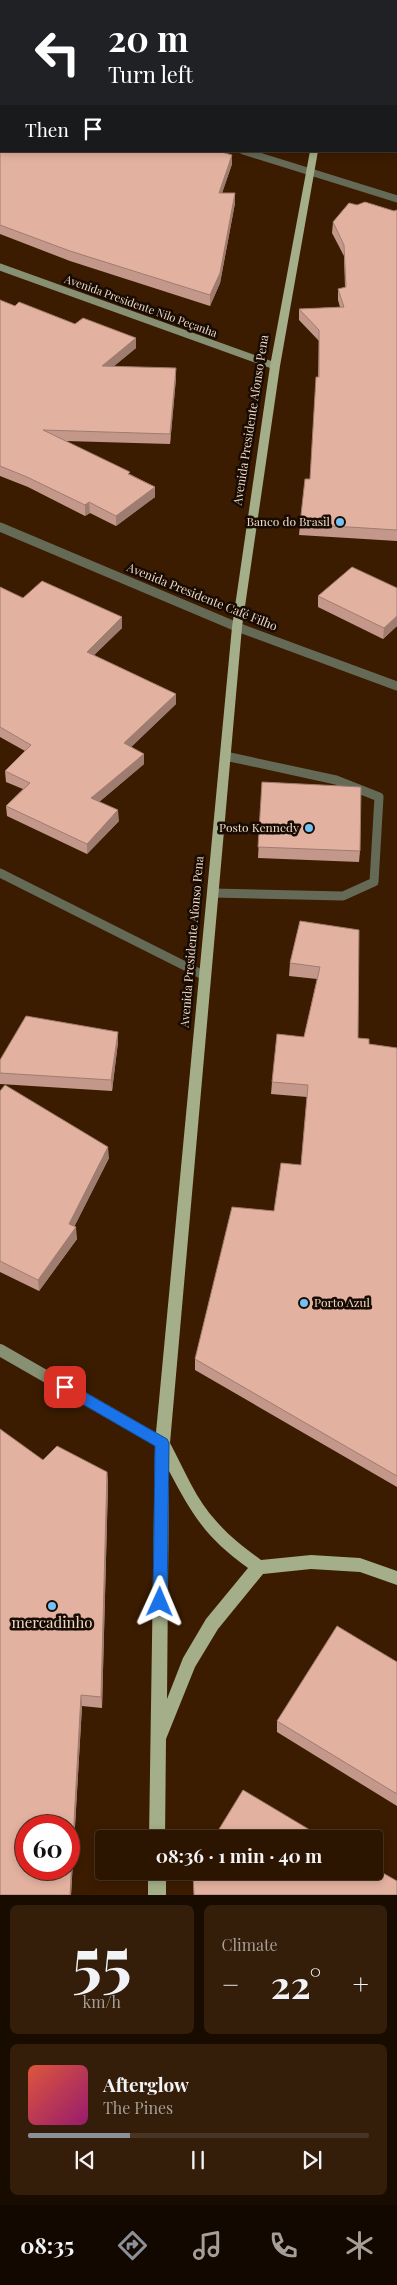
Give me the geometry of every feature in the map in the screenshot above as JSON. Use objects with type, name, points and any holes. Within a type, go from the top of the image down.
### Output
[{"type":"main road","name":"Avenida Presidente Afonso Pena","points":[[157,1830],[162,1443],[237,626],[275,366],[308,173],[314,152]]},
{"type":"main road","name":"Avenida Presidente Nilo Peçanha","points":[[0,267],[275,366]]},
{"type":"main road","points":[[0,1350],[162,1443],[192,1499],[210,1526],[230,1546],[259,1566],[311,1562],[360,1565],[397,1578]]},
{"type":"main road","name":"Avenida Presidente Afonso Pena","points":[[158,1742],[189,1664],[212,1624],[259,1566]]},
{"type":"main road","points":[[157,1880],[157,1895]]},
{"type":"street","points":[[246,152],[308,173],[397,199]]},
{"type":"street","name":"Avenida Presidente Café Filho","points":[[0,527],[237,626],[397,686]]},
{"type":"street","points":[[213,893],[344,896],[374,882],[379,797],[336,780],[225,756]]},
{"type":"street","points":[[0,872],[205,976]]},
{"type":"building","points":[[0,152],[222,152],[232,155],[219,193],[235,193],[220,273],[210,295],[70,251],[0,225]]},
{"type":"building","points":[[365,202],[394,211],[397,210],[397,530],[300,524],[305,479],[310,479],[316,377],[319,377],[319,330],[299,309],[344,307],[338,289],[346,287],[344,245],[333,222],[349,203],[357,205]]},
{"type":"building","points":[[0,300],[15,306],[19,302],[75,324],[83,318],[136,338],[102,366],[176,368],[170,434],[43,430],[130,472],[128,474],[155,487],[116,516],[89,502],[85,505],[0,466]]},
{"type":"building","points":[[352,567],[397,588],[397,616],[384,628],[318,596]]},
{"type":"building","points":[[42,581],[122,617],[87,652],[176,694],[124,743],[144,754],[91,798],[118,810],[87,844],[6,806],[30,783],[5,771],[31,745],[0,727],[0,587],[23,598]]},
{"type":"building","name":"Posto Kennedy","points":[[262,782],[361,787],[360,851],[258,847]]},
{"type":"building","points":[[300,921],[359,930],[358,1038],[369,1039],[369,1044],[397,1048],[397,1476],[195,1359],[232,1207],[274,1211],[281,1163],[301,1165],[308,1085],[272,1082],[277,1034],[304,1037],[320,967],[290,963]]},
{"type":"building","points":[[26,1016],[118,1032],[111,1080],[0,1073],[0,1060]]},
{"type":"building","points":[[5,1085],[108,1147],[69,1224],[76,1227],[38,1280],[0,1261],[0,1091]]},
{"type":"building","points":[[0,1429],[43,1460],[57,1446],[107,1472],[101,1697],[81,1695],[74,1815],[15,1815],[15,1880],[71,1880],[70,1895],[0,1895]]},
{"type":"building","points":[[337,1626],[397,1662],[397,1794],[277,1721]]},
{"type":"building","points":[[243,1790],[310,1830],[219,1830]]},
{"type":"building","points":[[383,1873],[397,1881],[397,1895],[194,1895],[193,1880],[383,1880]]},
{"type":"place","name":"Banco do Brasil","points":[[340,522]]},
{"type":"place","name":"Posto Kennedy","points":[[309,828]]},
{"type":"place","name":"Porto Azul","points":[[304,1303]]},
{"type":"place","name":"mercadinho","points":[[52,1606]]},
{"type":"route","points":[[65,1387],[162,1443],[160,1602]]}]
